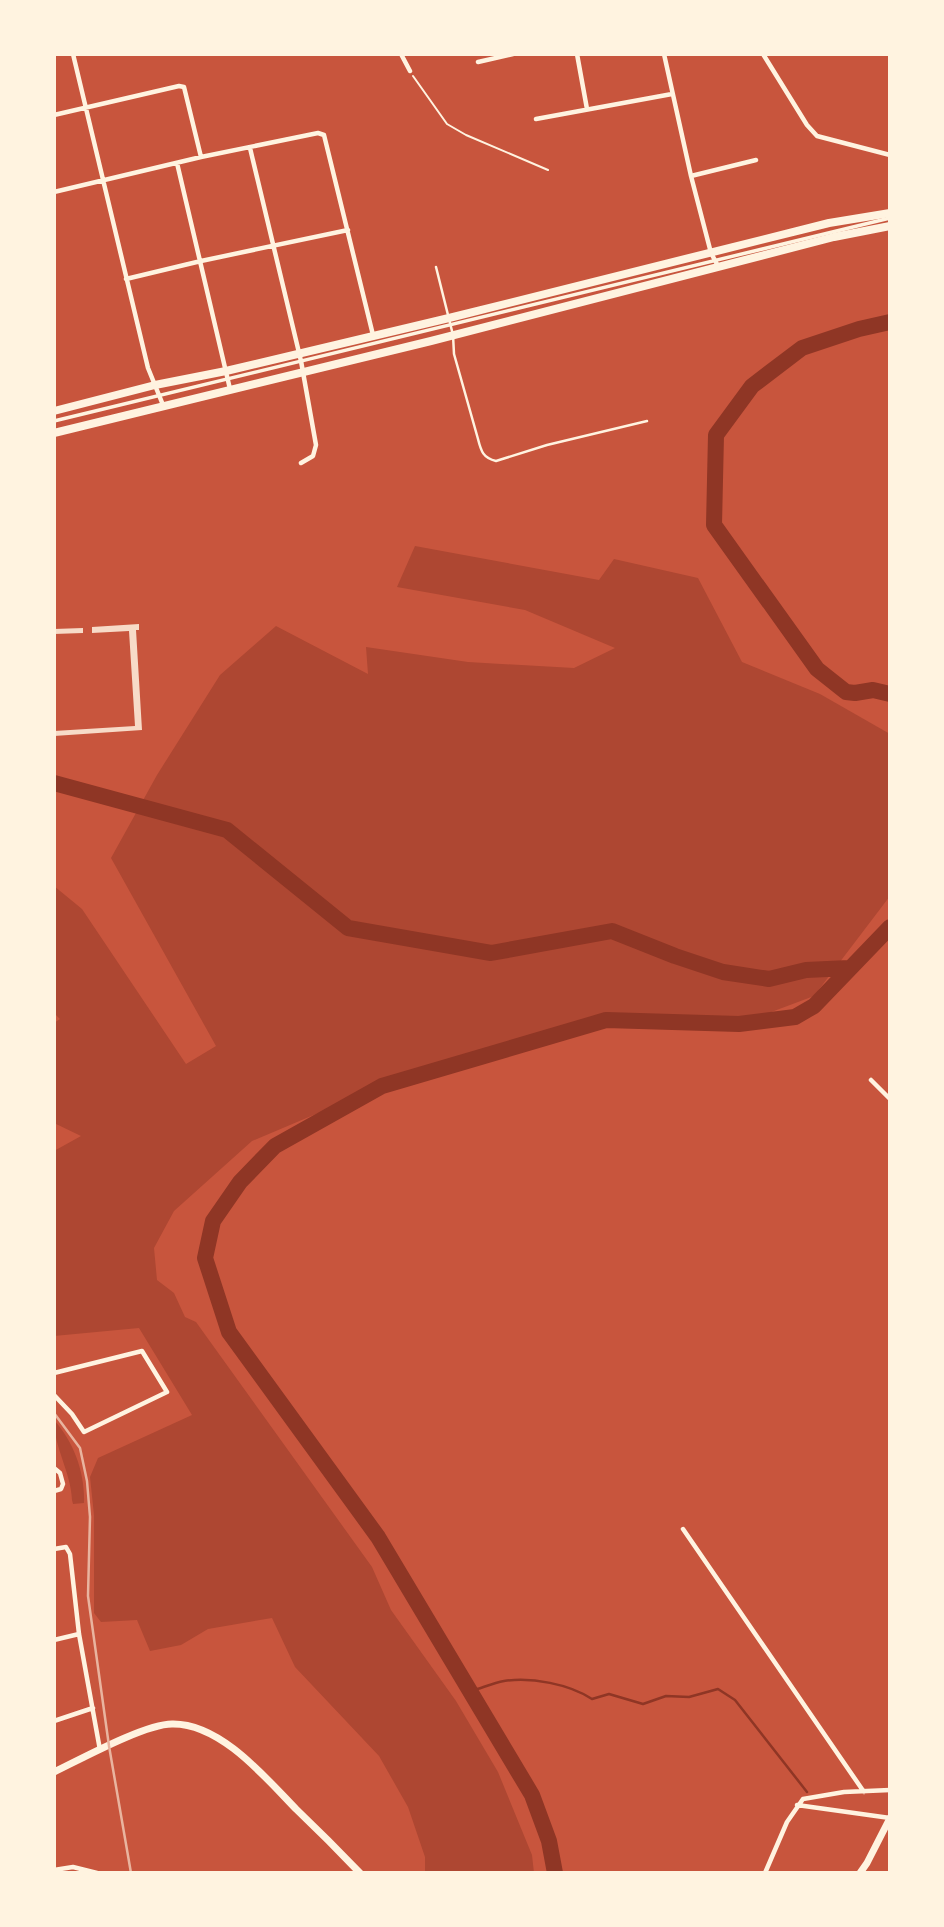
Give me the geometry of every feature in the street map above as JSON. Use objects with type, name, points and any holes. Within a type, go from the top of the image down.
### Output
[{"type":"highway","points":[[54,433],[453,335],[715,260],[829,223],[890,215]]},
{"type":"highway","points":[[54,411],[155,385],[227,375],[373,335],[450,321],[715,260],[890,226]]},
{"type":"main road","points":[[54,1772],[153,1728],[171,1724],[191,1726],[216,1737],[248,1760],[360,1873]]},
{"type":"main road","points":[[860,1873],[890,1818]]},
{"type":"street","points":[[73,54],[148,368],[163,405]]},
{"type":"street","points":[[401,54],[410,71]]},
{"type":"street","points":[[478,62],[513,54]]},
{"type":"street","points":[[577,54],[587,109]]},
{"type":"street","points":[[664,54],[691,176],[715,260]]},
{"type":"street","points":[[763,54],[807,125],[817,136],[890,155]]},
{"type":"street","points":[[54,115],[184,87],[201,157]]},
{"type":"street","points":[[536,119],[672,94]]},
{"type":"street","points":[[54,192],[201,157],[318,133],[324,135],[373,335]]},
{"type":"street","points":[[250,148],[300,357],[316,451],[300,463]]},
{"type":"street","points":[[691,176],[757,160]]},
{"type":"street","points":[[177,163],[230,389]]},
{"type":"street","points":[[126,279],[348,230]]},
{"type":"street","points":[[300,357],[450,321]]},
{"type":"street","points":[[54,421],[159,396],[227,375]]},
{"type":"street","points":[[871,1080],[890,1099]]},
{"type":"street","points":[[54,1373],[142,1351],[167,1392],[84,1432],[54,1395]]},
{"type":"street","points":[[54,1468],[60,1473],[63,1484],[61,1489],[54,1491]]},
{"type":"street","points":[[683,1529],[864,1792]]},
{"type":"street","points":[[54,1549],[66,1547],[70,1554],[79,1634],[100,1750]]},
{"type":"street","points":[[54,1640],[79,1634]]},
{"type":"street","points":[[54,1721],[93,1708]]},
{"type":"street","points":[[765,1873],[797,1805],[803,1799],[890,1790]]},
{"type":"street","points":[[797,1805],[890,1818]]},
{"type":"street","points":[[54,1870],[73,1867],[97,1873]]},
{"type":"lane","points":[[436,267],[453,335],[454,354],[482,452],[488,459],[496,461],[547,445],[647,421]]},
{"type":"path","points":[[410,71],[447,124],[466,135],[548,170]]},
{"type":"shaded area","points":[[415,546],[599,580],[614,559],[698,578],[742,662],[820,694],[890,734],[890,896],[814,996],[739,1024],[606,1020],[382,1086],[252,1141],[174,1211],[154,1248],[157,1280],[174,1293],[185,1317],[196,1322],[372,1567],[391,1610],[456,1701],[498,1772],[532,1855],[534,1873],[425,1873],[425,1857],[408,1807],[379,1756],[295,1667],[272,1618],[208,1629],[181,1645],[150,1651],[137,1620],[101,1622],[94,1613],[94,1515],[90,1477],[98,1458],[192,1415],[139,1328],[54,1336],[54,1151],[81,1136],[54,1123],[54,1023],[60,1019],[54,1013],[54,886],[82,909],[186,1064],[216,1046],[111,858],[157,775],[220,675],[276,626],[368,674],[366,647],[468,662],[574,668],[615,648],[525,610],[397,587]]},
{"type":"shaded area","points":[[54,1420],[77,1458],[83,1480],[84,1503],[73,1504]]},
{"type":"building","points":[[139,624],[139,630],[136,630],[142,730],[54,736],[54,731],[135,726],[129,631],[92,633],[92,627]]},
{"type":"building","points":[[83,628],[83,633],[54,634],[54,629]]},
{"type":"waterway","points":[[890,322],[802,348],[752,386],[716,435],[714,525],[817,669],[846,692],[873,690],[890,694]]},
{"type":"waterway","points":[[54,783],[227,830],[348,928],[491,953],[612,931],[723,972],[769,979],[806,970],[849,968]]},
{"type":"waterway","points":[[555,1873],[549,1841],[532,1795],[378,1537],[229,1332],[205,1258],[213,1221],[240,1182],[275,1146],[382,1086],[606,1020],[739,1024],[795,1017],[814,1006],[890,927]]},
{"type":"waterway","points":[[471,1691],[504,1681],[526,1680],[561,1686],[592,1699],[609,1694],[643,1704],[666,1696],[689,1697],[718,1689],[735,1700],[807,1792]]},
{"type":"railway","points":[[54,1413],[80,1448],[87,1481],[90,1517],[88,1596],[109,1746],[131,1873]]}]
